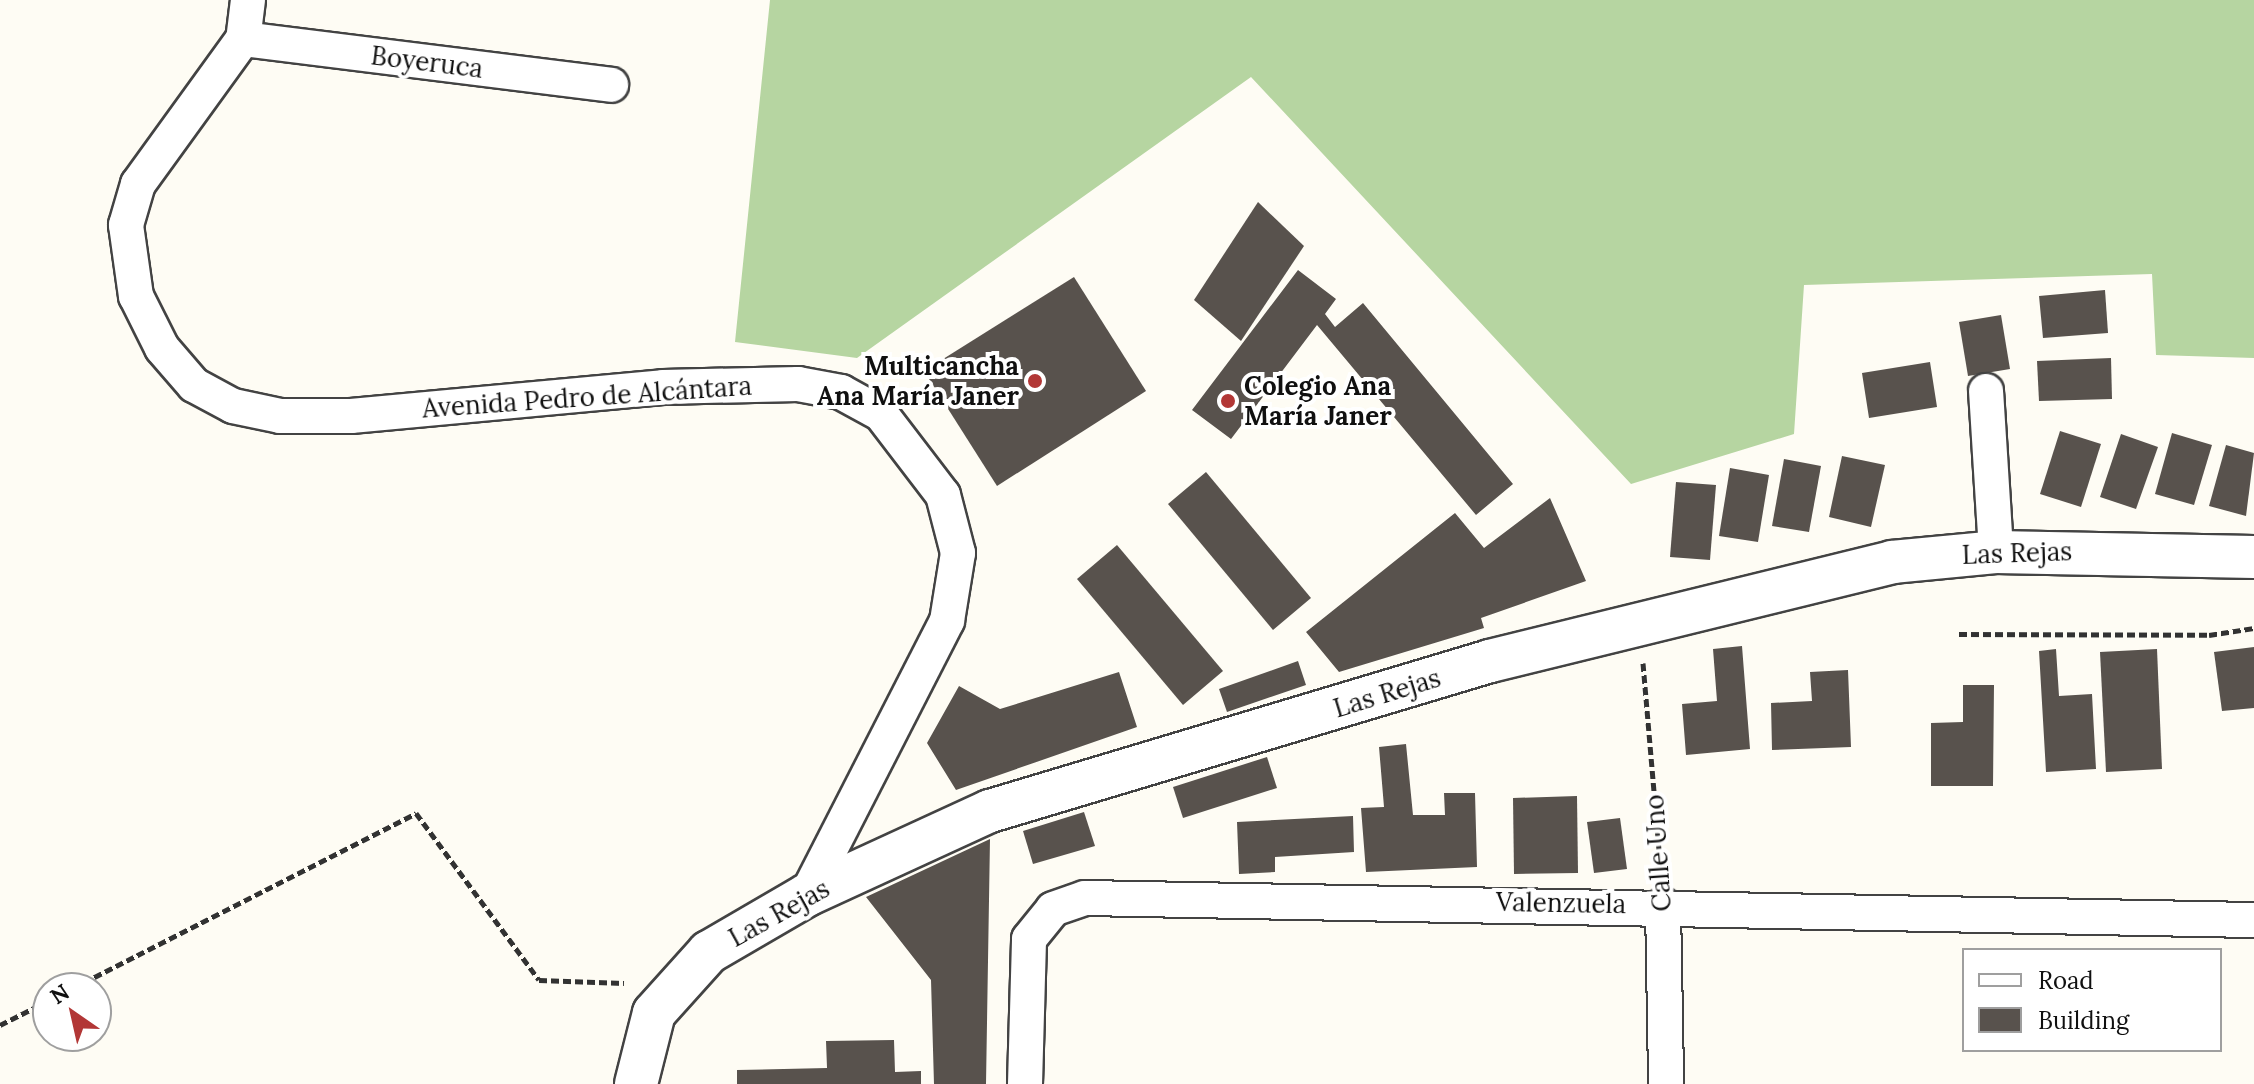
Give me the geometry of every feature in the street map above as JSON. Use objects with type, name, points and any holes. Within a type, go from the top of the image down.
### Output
[{"type":"street","name":"Avenida Pedro de Alcántara","points":[[248,0],[243,39],[138,184],[126,225],[136,296],[162,348],[194,385],[233,406],[280,416],[351,416],[663,387],[798,384],[841,392],[881,414],[943,495],[958,553],[947,621],[807,895]]},
{"type":"street","name":"Boyeruca","points":[[243,39],[611,85]]},
{"type":"street","points":[[1986,391],[1996,552]]},
{"type":"street","name":"Las Rejas","points":[[636,1084],[654,1013],[680,980],[709,952],[807,895],[990,811],[1640,622],[1892,562],[1996,552],[2254,557]]},
{"type":"street","name":"Valenzuela","points":[[1025,1084],[1029,939],[1053,909],[1085,898],[1663,905],[2254,920]]},
{"type":"street","name":"Calle Uno","points":[[1663,905],[1666,1084]]},
{"type":"path","name":"Calle Uno","points":[[1640,622],[1663,905]]},
{"type":"path","points":[[1959,634],[2209,635],[2254,628]]},
{"type":"path","points":[[104,972],[416,813],[539,980],[629,983]]},
{"type":"path","points":[[0,1025],[32,1009]]},
{"type":"green space","points":[[770,0],[2254,0],[2254,358],[2156,355],[2152,274],[1804,285],[1794,434],[1631,484],[1251,77],[857,358],[735,342]]},
{"type":"building","points":[[1258,202],[1304,246],[1241,341],[1194,300]]},
{"type":"building","points":[[1298,270],[1336,299],[1325,314],[1335,327],[1363,303],[1513,484],[1476,515],[1317,325],[1231,439],[1192,410]]},
{"type":"building","name":"Multicancha Ana María Janer","points":[[1074,277],[1146,391],[997,486],[924,371]]},
{"type":"building","points":[[2105,290],[2108,333],[2043,338],[2039,296]]},
{"type":"building","points":[[2001,315],[2010,369],[1968,376],[1959,322]]},
{"type":"building","points":[[2111,358],[2112,399],[2039,401],[2037,361]]},
{"type":"building","points":[[1930,362],[1937,407],[1869,418],[1862,373]]},
{"type":"building","points":[[2060,431],[2101,444],[2081,507],[2040,494]]},
{"type":"building","points":[[2172,433],[2212,445],[2194,505],[2155,494]]},
{"type":"building","points":[[2121,434],[2158,447],[2136,509],[2100,497]]},
{"type":"building","points":[[2226,445],[2254,453],[2246,516],[2209,506]]},
{"type":"building","points":[[1842,456],[1885,465],[1871,527],[1829,517]]},
{"type":"building","points":[[1784,459],[1821,466],[1809,532],[1772,526]]},
{"type":"building","points":[[1730,468],[1769,475],[1758,542],[1719,536]]},
{"type":"building","points":[[1206,472],[1311,598],[1273,630],[1168,504]]},
{"type":"building","points":[[1676,482],[1716,485],[1710,560],[1670,557]]},
{"type":"building","points":[[1550,498],[1586,581],[1481,618],[1484,628],[1339,672],[1306,632],[1455,513],[1484,548]]},
{"type":"building","points":[[1117,545],[1223,671],[1183,705],[1077,579]]},
{"type":"building","points":[[1742,646],[1750,749],[1686,755],[1682,704],[1717,701],[1713,649]]},
{"type":"building","points":[[2254,647],[2254,708],[2222,711],[2214,652]]},
{"type":"building","points":[[2056,649],[2059,696],[2092,694],[2096,769],[2046,772],[2039,651]]},
{"type":"building","points":[[2157,649],[2162,769],[2106,772],[2100,652]]},
{"type":"building","points":[[1298,661],[1306,685],[1227,712],[1219,689]]},
{"type":"building","points":[[1848,670],[1851,747],[1772,750],[1771,703],[1812,701],[1810,672]]},
{"type":"building","points":[[1119,672],[1137,727],[956,790],[927,743],[959,686],[1000,709]]},
{"type":"building","points":[[1963,685],[1994,685],[1993,786],[1931,786],[1931,723],[1963,722]]},
{"type":"building","points":[[1406,744],[1413,815],[1445,815],[1444,793],[1475,793],[1477,867],[1366,872],[1361,808],[1384,807],[1379,747]]},
{"type":"building","points":[[1267,757],[1277,788],[1183,818],[1173,787]]},
{"type":"building","points":[[1577,796],[1578,873],[1514,874],[1513,798]]},
{"type":"building","points":[[1084,812],[1095,846],[1033,864],[1023,831]]},
{"type":"building","points":[[1353,816],[1354,852],[1275,857],[1275,872],[1239,874],[1237,822]]},
{"type":"building","points":[[1620,818],[1627,869],[1594,873],[1587,822]]},
{"type":"building","points":[[990,839],[986,1084],[934,1084],[931,980],[866,897]]},
{"type":"building","points":[[894,1040],[895,1072],[921,1071],[921,1084],[737,1084],[737,1070],[827,1068],[826,1041]]},
{"type":"place","name":"Multicancha Ana María Janer","points":[[1035,381]]},
{"type":"place","name":"Colegio Ana María Janer","points":[[1228,401]]}]
